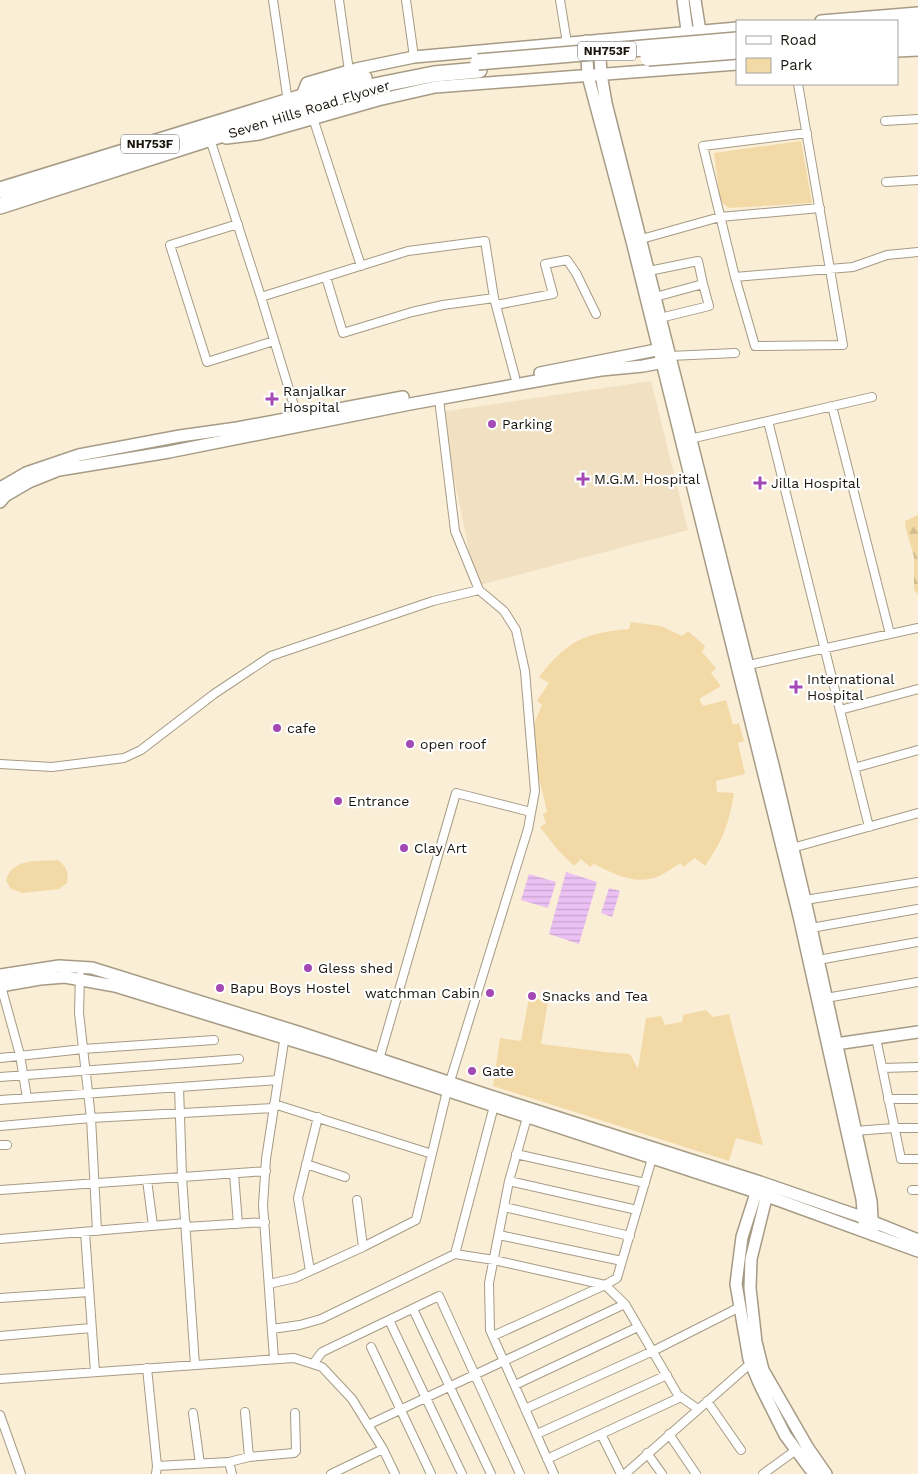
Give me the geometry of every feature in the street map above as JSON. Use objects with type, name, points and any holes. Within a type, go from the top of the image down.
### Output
[{"type":"highway","points":[[898,27],[918,25]]},
{"type":"highway","points":[[898,40],[918,38]]},
{"type":"highway","name":"Seven Hills Road Flyover","points":[[301,98],[363,79],[430,66],[736,40]]},
{"type":"highway","name":"Seven Hills Road Flyover","points":[[210,139],[369,87],[434,74],[736,51]]},
{"type":"highway","name":"NH753F","points":[[0,190],[301,98]]},
{"type":"highway","name":"NH753F","points":[[0,206],[210,139]]},
{"type":"street","points":[[273,0],[301,98]]},
{"type":"street","points":[[339,0],[349,71]]},
{"type":"street","points":[[406,0],[414,57]]},
{"type":"street","points":[[560,0],[567,42]]},
{"type":"street","points":[[683,0],[691,67]]},
{"type":"street","points":[[694,0],[705,66]]},
{"type":"street","points":[[832,20],[918,13]]},
{"type":"street","points":[[301,98],[307,83],[349,71],[414,57],[736,28]]},
{"type":"street","points":[[599,40],[601,74],[606,103],[636,240],[649,271],[660,318],[666,356],[690,438],[799,916],[856,1131],[871,1202],[869,1233]]},
{"type":"street","points":[[586,41],[588,76],[636,240],[743,667],[805,900],[826,998],[832,1045],[862,1199],[869,1220]]},
{"type":"street","points":[[898,51],[918,50]]},
{"type":"street","points":[[299,421],[210,139],[260,134],[378,100],[435,87],[736,64]]},
{"type":"street","points":[[798,85],[807,133],[831,269],[844,346],[755,346],[735,277],[703,146],[807,133]]},
{"type":"street","points":[[313,118],[361,266]]},
{"type":"street","points":[[885,121],[918,120]]},
{"type":"street","points":[[886,182],[918,180]]},
{"type":"street","points":[[636,240],[720,217],[820,208]]},
{"type":"street","points":[[238,224],[170,246],[207,362],[274,341]]},
{"type":"street","points":[[261,297],[408,251],[484,241],[495,302],[516,377]]},
{"type":"street","points":[[735,277],[853,267],[887,255],[918,252]]},
{"type":"street","points":[[326,277],[343,333],[412,312],[443,306],[495,302],[553,294],[545,264],[566,260],[576,273],[596,314]]},
{"type":"street","points":[[649,271],[698,261],[709,306],[660,318]]},
{"type":"street","points":[[655,297],[703,284]]},
{"type":"street","points":[[299,421],[516,377],[666,356],[735,353]]},
{"type":"street","points":[[0,502],[5,496],[79,455],[180,436],[299,421],[439,398],[601,370],[666,356]]},
{"type":"street","points":[[690,438],[872,397]]},
{"type":"street","points":[[269,1284],[295,1278],[416,1220],[448,1086],[525,838],[535,792],[526,671],[516,630],[504,611],[479,590],[455,531],[439,398]]},
{"type":"street","points":[[832,406],[890,634]]},
{"type":"street","points":[[768,421],[869,827]]},
{"type":"street","points":[[0,488],[26,473],[58,466]]},
{"type":"street","points":[[0,764],[52,767],[124,758],[140,750],[214,694],[271,656],[433,601],[479,590]]},
{"type":"street","points":[[743,667],[918,628]]},
{"type":"street","points":[[840,710],[918,689]]},
{"type":"street","points":[[854,768],[918,750]]},
{"type":"street","points":[[378,1063],[456,793],[531,812]]},
{"type":"street","points":[[792,848],[918,813]]},
{"type":"street","points":[[805,900],[918,882]]},
{"type":"street","points":[[811,928],[918,909]]},
{"type":"street","points":[[818,960],[918,942]]},
{"type":"street","points":[[27,1098],[20,1055],[0,982],[59,966],[81,974],[92,968],[528,1113],[763,1189],[869,1220],[918,1240]]},
{"type":"street","points":[[81,974],[79,1013],[91,1118],[96,1183],[97,1231]]},
{"type":"street","points":[[826,998],[918,982]]},
{"type":"street","points":[[832,1045],[918,1032]]},
{"type":"street","points":[[274,1359],[263,1205],[274,1106],[286,1033]]},
{"type":"street","points":[[876,1038],[901,1159],[918,1159]]},
{"type":"street","points":[[0,1058],[83,1049],[214,1040]]},
{"type":"street","points":[[0,1077],[240,1059]]},
{"type":"street","points":[[882,1068],[918,1067]]},
{"type":"street","points":[[0,1100],[278,1080]]},
{"type":"street","points":[[448,1086],[494,1106],[528,1113]]},
{"type":"street","points":[[179,1087],[182,1177],[195,1365]]},
{"type":"street","points":[[888,1099],[918,1100]]},
{"type":"street","points":[[0,1126],[274,1106],[318,1117],[432,1154]]},
{"type":"street","points":[[455,1254],[494,1106]]},
{"type":"street","points":[[528,1113],[509,1181],[489,1283],[490,1330],[553,1474]]},
{"type":"street","points":[[310,1271],[298,1198],[318,1117]]},
{"type":"street","points":[[856,1131],[918,1128]]},
{"type":"street","points":[[493,1336],[606,1285],[617,1278],[654,1153]]},
{"type":"street","points":[[516,1154],[645,1183]]},
{"type":"street","points":[[306,1164],[345,1177]]},
{"type":"street","points":[[0,1190],[266,1172]]},
{"type":"street","points":[[234,1174],[238,1224]]},
{"type":"street","points":[[147,1180],[153,1226]]},
{"type":"street","points":[[509,1181],[637,1210]]},
{"type":"street","points":[[763,1189],[918,1251]]},
{"type":"street","points":[[763,1189],[742,1237],[736,1284],[740,1307],[751,1363],[760,1385],[781,1427],[814,1474]]},
{"type":"street","points":[[763,1189],[751,1259],[750,1288],[756,1342],[763,1370],[808,1448],[826,1474]]},
{"type":"street","points":[[357,1200],[363,1247]]},
{"type":"street","points":[[504,1207],[630,1236]]},
{"type":"street","points":[[0,1239],[153,1226],[265,1222]]},
{"type":"street","points":[[85,1232],[94,1372]]},
{"type":"street","points":[[499,1234],[622,1261]]},
{"type":"street","points":[[272,1328],[300,1325],[321,1319],[455,1254],[494,1260],[606,1285],[625,1304],[681,1397],[698,1409]]},
{"type":"street","points":[[0,1298],[89,1292]]},
{"type":"street","points":[[313,1364],[322,1352],[439,1296],[520,1474]]},
{"type":"street","points":[[368,1425],[625,1304]]},
{"type":"street","points":[[525,1408],[652,1351],[740,1307]]},
{"type":"street","points":[[413,1309],[492,1474]]},
{"type":"street","points":[[389,1320],[462,1474]]},
{"type":"street","points":[[515,1385],[638,1327]]},
{"type":"street","points":[[0,1336],[92,1328]]},
{"type":"street","points":[[371,1347],[431,1474]]},
{"type":"street","points":[[0,1379],[294,1358],[322,1367],[352,1399],[383,1449],[395,1474]]},
{"type":"street","points":[[625,1474],[751,1363]]},
{"type":"street","points":[[147,1368],[156,1470],[229,1462],[249,1457],[290,1454],[296,1451],[295,1413]]},
{"type":"street","points":[[536,1434],[667,1375]]},
{"type":"street","points":[[547,1459],[681,1397]]},
{"type":"street","points":[[707,1401],[741,1450]]},
{"type":"street","points":[[245,1412],[249,1457]]},
{"type":"street","points":[[193,1413],[200,1464]]},
{"type":"street","points":[[0,1415],[21,1474]]},
{"type":"street","points":[[601,1434],[621,1474]]},
{"type":"street","points":[[669,1434],[696,1474]]},
{"type":"street","points":[[331,1474],[345,1471],[383,1449]]},
{"type":"street","points":[[763,1474],[796,1450]]},
{"type":"street","points":[[647,1453],[662,1474]]},
{"type":"street","points":[[229,1462],[232,1474]]},
{"type":"shaded area","points":[[651,381],[688,530],[476,586],[441,412]]},
{"type":"shaded area","points":[[566,872],[597,882],[579,944],[549,934]]},
{"type":"shaded area","points":[[529,874],[556,882],[548,908],[521,900]]},
{"type":"shaded area","points":[[609,888],[620,891],[612,917],[601,913]]},
{"type":"green space","points":[[801,141],[812,203],[729,208],[720,201],[714,153]]},
{"type":"green space","points":[[918,515],[918,594],[914,590],[914,557],[905,521]]},
{"type":"green space","points":[[631,622],[661,626],[682,636],[688,631],[705,646],[702,652],[716,668],[711,673],[721,686],[699,699],[703,706],[726,700],[733,725],[739,723],[744,741],[738,743],[745,774],[716,781],[717,792],[734,793],[724,831],[705,866],[695,858],[683,867],[681,863],[657,877],[640,880],[624,877],[594,864],[590,867],[581,859],[574,866],[558,850],[540,827],[546,823],[543,815],[547,811],[536,765],[534,724],[542,705],[537,701],[549,683],[539,677],[549,665],[568,647],[578,641],[600,633],[629,629]]},
{"type":"green space","points":[[58,860],[67,870],[68,876],[67,883],[59,889],[22,893],[10,888],[6,880],[15,867],[20,864],[34,861]]},
{"type":"green space","points":[[529,998],[548,1001],[541,1044],[630,1054],[638,1069],[646,1018],[661,1016],[665,1025],[682,1022],[683,1015],[706,1010],[713,1017],[729,1014],[763,1145],[736,1138],[729,1161],[493,1086],[500,1038],[521,1041]]},
{"type":"place","name":"Ranjalkar Hospital","points":[[272,399]]},
{"type":"place","name":"Parking","points":[[492,424]]},
{"type":"place","name":"M.G.M. Hospital","points":[[583,479]]},
{"type":"place","name":"Jilla Hospital","points":[[760,483]]},
{"type":"place","name":"International Hospital","points":[[796,687]]},
{"type":"place","name":"cafe","points":[[277,728]]},
{"type":"place","name":"open roof","points":[[410,744]]},
{"type":"place","name":"Entrance","points":[[338,801]]},
{"type":"place","name":"Clay Art","points":[[404,848]]},
{"type":"place","name":"Gless shed","points":[[308,968]]},
{"type":"place","name":"Bapu Boys Hostel","points":[[220,988]]},
{"type":"place","name":"watchman Cabin","points":[[490,993]]},
{"type":"place","name":"Snacks and Tea","points":[[532,996]]},
{"type":"place","name":"Gate","points":[[472,1071]]}]
